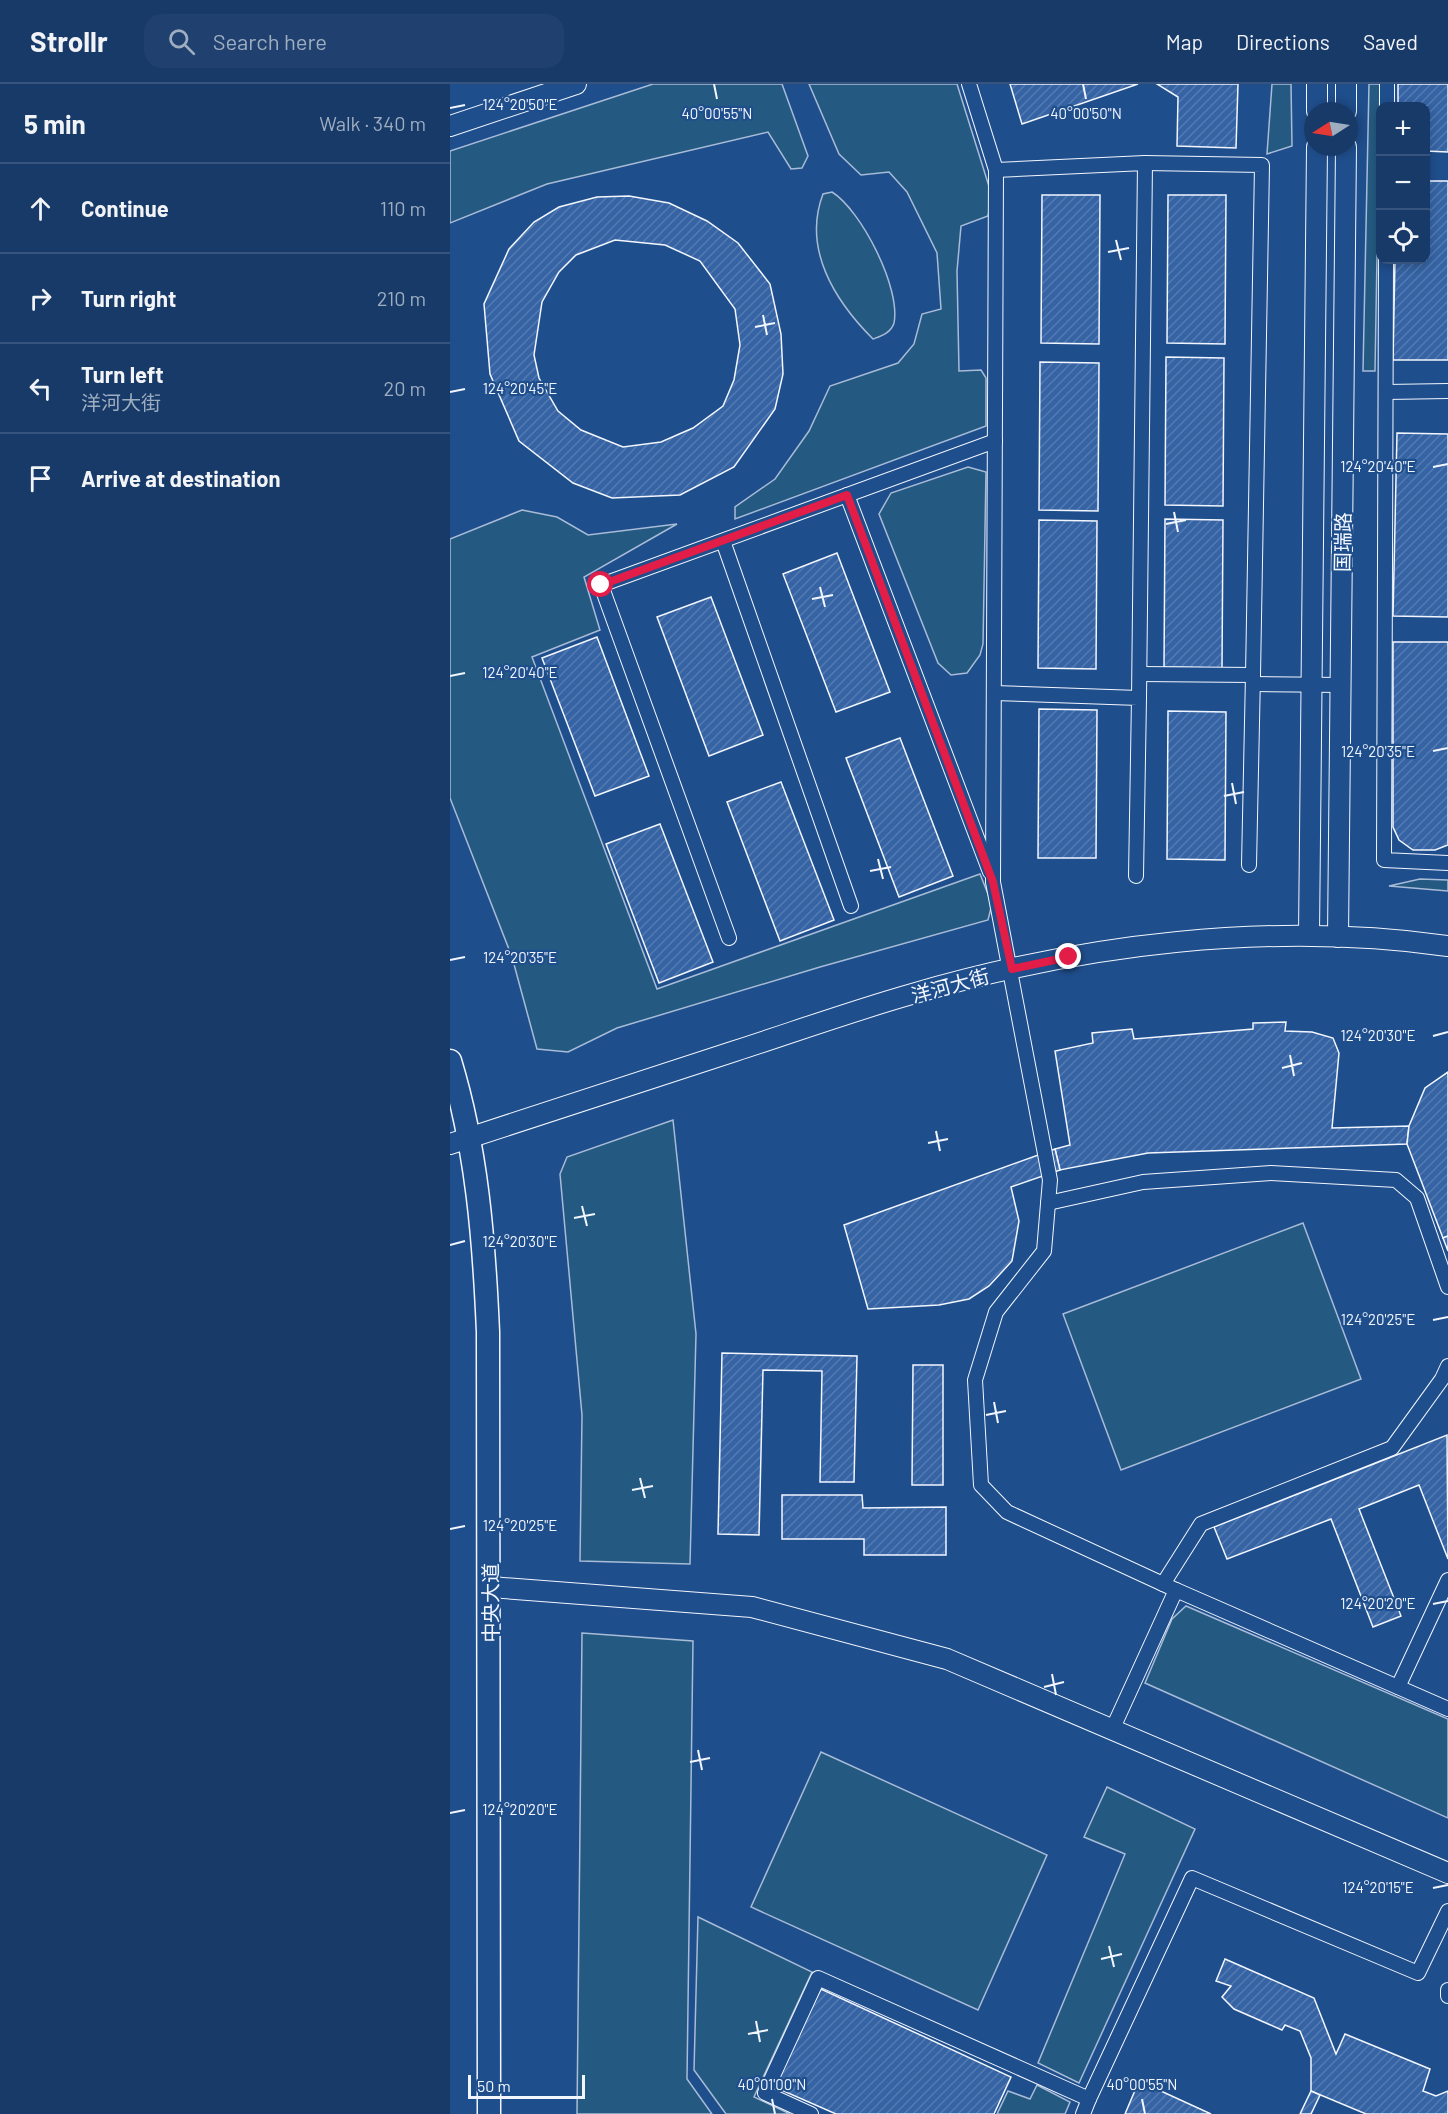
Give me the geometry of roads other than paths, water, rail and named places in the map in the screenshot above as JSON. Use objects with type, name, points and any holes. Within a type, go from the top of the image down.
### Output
[{"type":"main road","name":"中央大道","points":[[450,1061],[460,1141],[484,1232],[490,1587],[489,2114]]},
{"type":"street","points":[[450,126],[576,84]]},
{"type":"street","points":[[969,84],[996,170],[993,882]]},
{"type":"street","points":[[1317,84],[1317,102]]},
{"type":"street","points":[[1346,84],[1346,102]]},
{"type":"street","points":[[1387,84],[1387,102]]},
{"type":"street","name":"国瑞路","points":[[1308,935],[1317,156]]},
{"type":"street","name":"国瑞路","points":[[1338,938],[1346,156]]},
{"type":"street","points":[[996,170],[1145,163],[1262,165],[1249,865]]},
{"type":"street","points":[[1136,876],[1145,163]]},
{"type":"street","points":[[1386,264],[1384,860],[1448,863]]},
{"type":"street","points":[[1386,392],[1448,391]]},
{"type":"street","points":[[729,938],[601,585],[995,441]]},
{"type":"street","points":[[847,495],[993,882],[1012,969],[1050,1180],[1044,1251],[996,1312],[975,1380],[981,1485],[1007,1512],[1176,1590],[1448,1709]]},
{"type":"street","points":[[723,541],[851,906]]},
{"type":"street","points":[[1140,674],[1341,685]]},
{"type":"street","points":[[994,693],[1139,698]]},
{"type":"street","name":"洋河大街","points":[[460,1141],[912,994],[1012,969],[1136,948],[1222,939],[1308,935],[1448,946]]},
{"type":"street","points":[[1048,1203],[1143,1182],[1259,1174],[1396,1180],[1417,1198],[1448,1287]]},
{"type":"street","points":[[1163,1584],[1201,1524],[1392,1448],[1442,1379],[1448,1366]]},
{"type":"street","points":[[1398,1687],[1448,1580]]},
{"type":"street","points":[[490,1587],[752,1607],[947,1659],[1448,1873]]},
{"type":"street","points":[[1112,1730],[1176,1590]]},
{"type":"street","points":[[1083,2114],[1192,1878],[1418,1973],[1448,1911]]},
{"type":"street","points":[[811,2114],[765,2093],[818,1978],[1089,2099]]},
{"type":"street","points":[[1448,1990],[1448,1996]]}]
